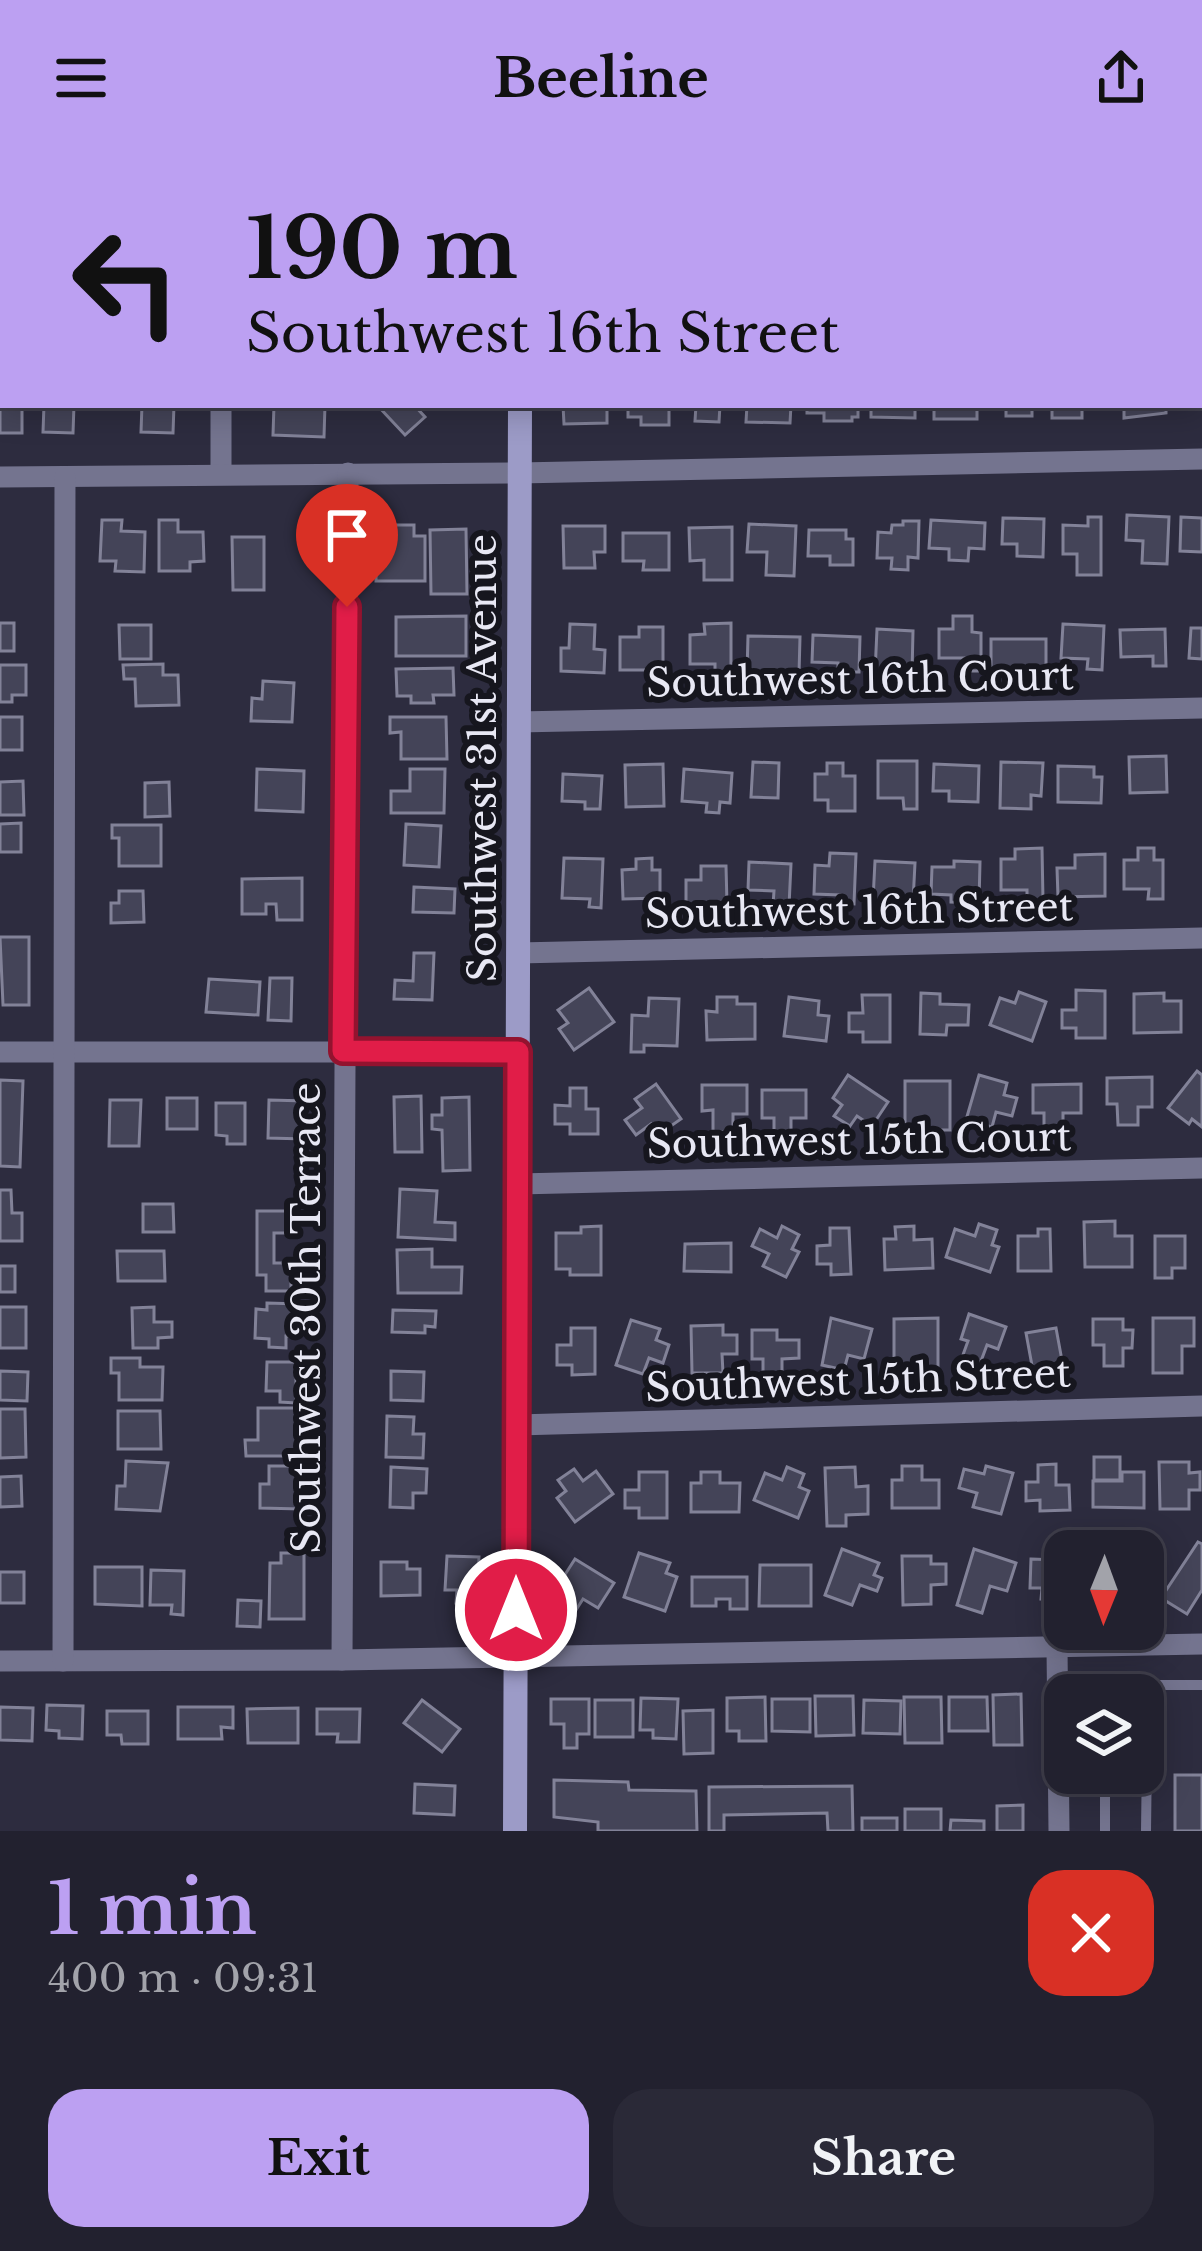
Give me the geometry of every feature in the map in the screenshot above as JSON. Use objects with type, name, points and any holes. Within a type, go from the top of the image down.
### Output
[{"type":"street","points":[[221,408],[221,474]]},
{"type":"street","name":"Southwest 31st Avenue","points":[[515,1831],[520,408]]},
{"type":"street","points":[[0,477],[519,473],[1202,459]]},
{"type":"street","name":"Southwest 30th Terrace","points":[[342,1660],[348,473]]},
{"type":"street","points":[[63,1660],[65,476]]},
{"type":"street","name":"Southwest 16th Court","points":[[518,722],[1202,708]]},
{"type":"street","name":"Southwest 16th Street","points":[[518,953],[1202,938]]},
{"type":"street","points":[[0,1052],[518,1052]]},
{"type":"street","name":"Southwest 15th Court","points":[[518,1184],[1202,1168]]},
{"type":"street","name":"Southwest 15th Street","points":[[517,1425],[1202,1406]]},
{"type":"street","points":[[1164,1645],[1202,1644]]},
{"type":"street","points":[[0,1661],[1044,1648]]},
{"type":"street","points":[[1057,1650],[1059,1831]]},
{"type":"lane","points":[[1164,1685],[1202,1685]]},
{"type":"lane","points":[[1105,1794],[1105,1831]]},
{"type":"lane","points":[[1146,1794],[1146,1831]]},
{"type":"building","points":[[0,408],[22,408],[22,433],[0,433]]},
{"type":"building","points":[[44,408],[74,408],[73,433],[43,432]]},
{"type":"building","points":[[142,408],[174,408],[173,433],[141,432]]},
{"type":"building","points":[[274,408],[325,408],[324,437],[273,435]]},
{"type":"building","points":[[380,408],[417,408],[425,417],[405,435]]},
{"type":"building","points":[[563,408],[607,408],[607,423],[564,424]]},
{"type":"building","points":[[628,408],[669,408],[669,425],[641,425],[641,417],[628,417]]},
{"type":"building","points":[[696,408],[720,408],[719,422],[695,421]]},
{"type":"building","points":[[747,408],[791,408],[790,423],[746,422]]},
{"type":"building","points":[[807,408],[858,408],[858,417],[852,421],[824,421],[824,413],[807,413]]},
{"type":"building","points":[[871,408],[915,408],[915,418],[871,417]]},
{"type":"building","points":[[934,408],[977,408],[977,419],[934,419]]},
{"type":"building","points":[[1006,408],[1032,408],[1032,416],[1006,416]]},
{"type":"building","points":[[1052,408],[1082,408],[1082,418],[1052,418]]},
{"type":"building","points":[[1124,408],[1166,408],[1166,413],[1124,418]]},
{"type":"building","points":[[1127,515],[1169,517],[1167,564],[1142,563],[1143,541],[1126,540]]},
{"type":"building","points":[[1088,517],[1101,517],[1101,575],[1077,575],[1077,554],[1063,554],[1063,525],[1088,526]]},
{"type":"building","points":[[1181,517],[1202,518],[1202,552],[1180,551]]},
{"type":"building","points":[[1003,518],[1044,519],[1043,557],[1017,556],[1017,544],[1002,544]]},
{"type":"building","points":[[102,520],[122,520],[121,531],[145,532],[144,572],[115,571],[116,561],[100,561]]},
{"type":"building","points":[[159,520],[178,520],[178,532],[203,532],[204,561],[190,562],[190,571],[159,571]]},
{"type":"building","points":[[931,520],[985,523],[984,549],[969,548],[968,561],[949,560],[949,549],[929,548]]},
{"type":"building","points":[[903,521],[919,521],[918,558],[908,557],[908,570],[891,569],[892,558],[877,558],[878,532],[891,533],[892,525],[903,525]]},
{"type":"building","points":[[749,524],[796,526],[794,576],[766,575],[767,552],[747,552]]},
{"type":"building","points":[[376,525],[414,525],[414,536],[425,536],[425,581],[376,581]]},
{"type":"building","points":[[563,526],[605,526],[605,552],[594,552],[595,568],[564,568]]},
{"type":"building","points":[[732,527],[732,580],[704,580],[704,560],[690,561],[689,528]]},
{"type":"building","points":[[466,529],[467,594],[431,594],[430,530]]},
{"type":"building","points":[[809,530],[846,530],[846,539],[853,539],[853,565],[830,565],[830,556],[808,556]]},
{"type":"building","points":[[623,533],[669,533],[669,570],[643,570],[644,561],[623,561]]},
{"type":"building","points":[[232,537],[264,537],[264,590],[233,590]]},
{"type":"building","points":[[466,616],[466,656],[396,656],[396,617]]},
{"type":"building","points":[[953,616],[972,616],[972,632],[981,633],[981,671],[966,671],[966,658],[939,658],[939,629],[953,629]]},
{"type":"building","points":[[0,623],[14,623],[14,651],[0,651]]},
{"type":"building","points":[[731,623],[731,672],[715,673],[715,664],[690,664],[690,635],[705,634],[704,624]]},
{"type":"building","points":[[570,624],[595,625],[594,649],[605,650],[604,673],[561,671],[561,648],[569,648]]},
{"type":"building","points":[[1063,624],[1104,626],[1102,670],[1087,669],[1088,659],[1061,658]]},
{"type":"building","points":[[119,625],[151,625],[151,659],[120,659]]},
{"type":"building","points":[[639,627],[663,627],[663,670],[620,670],[620,637],[639,637]]},
{"type":"building","points":[[1191,628],[1202,628],[1202,659],[1189,658]]},
{"type":"building","points":[[877,629],[913,631],[912,674],[875,673]]},
{"type":"building","points":[[1165,629],[1166,666],[1153,666],[1153,656],[1121,657],[1120,630]]},
{"type":"building","points":[[813,635],[860,637],[859,672],[838,672],[838,663],[812,662]]},
{"type":"building","points":[[748,636],[800,637],[799,674],[747,673]]},
{"type":"building","points":[[991,639],[1046,639],[1046,667],[991,668]]},
{"type":"building","points":[[163,664],[163,675],[178,675],[179,705],[136,706],[135,679],[124,679],[123,665]]},
{"type":"building","points":[[0,665],[26,665],[26,695],[12,695],[12,702],[0,702]]},
{"type":"building","points":[[453,668],[454,695],[433,695],[434,703],[411,703],[411,696],[397,696],[396,669]]},
{"type":"building","points":[[263,681],[294,683],[292,722],[251,721],[252,698],[262,699]]},
{"type":"building","points":[[0,717],[22,717],[22,750],[0,750]]},
{"type":"building","points":[[390,717],[446,717],[447,759],[401,759],[401,732],[390,733]]},
{"type":"building","points":[[1166,756],[1167,792],[1130,793],[1129,757]]},
{"type":"building","points":[[878,761],[917,761],[917,809],[904,809],[903,798],[878,798]]},
{"type":"building","points":[[753,762],[779,763],[778,798],[751,797]]},
{"type":"building","points":[[1001,762],[1043,763],[1041,796],[1031,795],[1031,809],[1000,808]]},
{"type":"building","points":[[827,763],[843,763],[843,776],[855,776],[855,811],[828,811],[828,800],[815,800],[815,774],[827,774]]},
{"type":"building","points":[[663,764],[664,806],[626,807],[625,765]]},
{"type":"building","points":[[934,764],[979,766],[978,802],[949,801],[949,791],[933,791]]},
{"type":"building","points":[[1058,766],[1094,767],[1094,777],[1102,777],[1101,803],[1058,802]]},
{"type":"building","points":[[257,769],[304,771],[303,812],[256,810]]},
{"type":"building","points":[[410,769],[445,769],[444,813],[391,813],[391,791],[410,791]]},
{"type":"building","points":[[684,769],[732,773],[730,803],[720,802],[719,813],[706,812],[707,803],[682,801]]},
{"type":"building","points":[[563,774],[602,776],[600,809],[585,809],[585,802],[562,801]]},
{"type":"building","points":[[23,781],[24,815],[0,815],[0,782]]},
{"type":"building","points":[[169,782],[170,816],[145,817],[145,783]]},
{"type":"building","points":[[21,823],[21,852],[0,852],[0,824]]},
{"type":"building","points":[[406,824],[441,826],[439,867],[404,865]]},
{"type":"building","points":[[112,825],[161,825],[161,866],[119,866],[119,838],[112,838]]},
{"type":"building","points":[[1042,848],[1043,900],[1027,900],[1027,890],[1001,890],[1001,859],[1015,859],[1015,849]]},
{"type":"building","points":[[1138,848],[1154,848],[1154,860],[1163,860],[1163,899],[1148,899],[1149,889],[1124,889],[1124,860],[1138,860]]},
{"type":"building","points":[[830,853],[856,854],[854,904],[840,903],[840,895],[814,894],[815,865],[829,866]]},
{"type":"building","points":[[1105,854],[1105,896],[1058,897],[1057,868],[1075,868],[1075,855]]},
{"type":"building","points":[[564,858],[603,859],[601,908],[589,907],[590,899],[562,898]]},
{"type":"building","points":[[652,858],[652,870],[660,870],[660,898],[623,899],[622,870],[636,869],[636,859]]},
{"type":"building","points":[[875,861],[915,863],[913,902],[873,900]]},
{"type":"building","points":[[954,861],[980,862],[979,903],[951,902],[951,895],[931,894],[932,867],[954,867]]},
{"type":"building","points":[[749,862],[791,864],[789,906],[773,905],[774,891],[748,890]]},
{"type":"building","points":[[701,866],[726,866],[727,904],[686,905],[686,880],[701,880]]},
{"type":"building","points":[[302,878],[302,920],[277,920],[276,904],[266,904],[266,914],[242,914],[242,879]]},
{"type":"building","points":[[414,887],[455,889],[454,913],[413,912]]},
{"type":"building","points":[[119,891],[143,891],[144,922],[111,923],[111,903],[119,903]]},
{"type":"building","points":[[0,937],[29,937],[29,1005],[3,1005]]},
{"type":"building","points":[[414,953],[434,953],[432,1000],[394,999],[395,980],[413,981]]},
{"type":"building","points":[[270,978],[292,978],[291,1021],[268,1020]]},
{"type":"building","points":[[209,979],[260,982],[258,1015],[206,1012]]},
{"type":"building","points":[[589,988],[614,1022],[574,1050],[559,1029],[568,1023],[558,1010]]},
{"type":"building","points":[[1076,990],[1105,991],[1105,1038],[1076,1038],[1076,1028],[1062,1028],[1062,1010],[1076,1010]]},
{"type":"building","points":[[1019,992],[1046,1002],[1032,1041],[990,1025],[1000,998],[1015,1003]]},
{"type":"building","points":[[921,993],[940,994],[940,1004],[969,1005],[968,1025],[947,1025],[946,1035],[920,1034]]},
{"type":"building","points":[[1164,993],[1164,1001],[1181,1001],[1181,1032],[1134,1033],[1134,994]]},
{"type":"building","points":[[862,995],[890,995],[890,1042],[863,1042],[863,1032],[849,1032],[849,1013],[863,1013]]},
{"type":"building","points":[[717,997],[737,997],[737,1004],[755,1004],[755,1039],[707,1040],[706,1011],[717,1012]]},
{"type":"building","points":[[789,997],[819,1001],[818,1015],[829,1016],[826,1041],[784,1036]]},
{"type":"building","points":[[649,998],[679,999],[677,1046],[644,1045],[644,1052],[631,1052],[632,1015],[648,1016]]},
{"type":"building","points":[[1197,1071],[1202,1075],[1202,1127],[1192,1119],[1189,1124],[1168,1108]]},
{"type":"building","points":[[848,1075],[888,1102],[872,1126],[857,1116],[850,1126],[834,1116],[842,1105],[833,1098]]},
{"type":"building","points":[[979,1075],[1007,1083],[1004,1095],[1017,1098],[1012,1116],[996,1112],[992,1127],[966,1120]]},
{"type":"building","points":[[1152,1077],[1152,1107],[1138,1107],[1138,1125],[1118,1125],[1117,1104],[1107,1104],[1107,1078]]},
{"type":"building","points":[[0,1080],[23,1081],[20,1167],[0,1166]]},
{"type":"building","points":[[905,1081],[950,1081],[950,1130],[905,1130]]},
{"type":"building","points":[[656,1084],[681,1119],[658,1135],[651,1124],[636,1135],[625,1120],[642,1108],[635,1099]]},
{"type":"building","points":[[1081,1084],[1081,1113],[1063,1113],[1063,1127],[1044,1127],[1044,1113],[1033,1113],[1033,1085]]},
{"type":"building","points":[[702,1085],[747,1085],[747,1114],[733,1114],[733,1132],[713,1132],[713,1110],[702,1111]]},
{"type":"building","points":[[570,1088],[586,1088],[586,1109],[598,1109],[598,1134],[570,1134],[570,1124],[555,1124],[555,1105],[570,1106]]},
{"type":"building","points":[[762,1090],[806,1090],[806,1118],[791,1118],[791,1132],[774,1132],[774,1118],[762,1118]]},
{"type":"building","points":[[421,1096],[422,1152],[395,1152],[394,1097]]},
{"type":"building","points":[[469,1097],[470,1170],[443,1171],[442,1130],[432,1129],[432,1115],[442,1115],[442,1098]]},
{"type":"building","points":[[167,1098],[197,1098],[197,1129],[167,1129]]},
{"type":"building","points":[[110,1100],[141,1100],[139,1146],[109,1146]]},
{"type":"building","points":[[269,1100],[306,1101],[305,1139],[268,1138]]},
{"type":"building","points":[[216,1103],[245,1103],[245,1144],[227,1144],[227,1136],[216,1135]]},
{"type":"building","points":[[400,1189],[437,1191],[435,1222],[455,1223],[455,1240],[398,1237]]},
{"type":"building","points":[[0,1190],[11,1190],[12,1213],[22,1213],[22,1241],[0,1241]]},
{"type":"building","points":[[143,1204],[173,1204],[174,1232],[143,1232]]},
{"type":"building","points":[[257,1211],[296,1211],[295,1233],[274,1233],[274,1263],[291,1263],[291,1291],[266,1291],[266,1275],[257,1275]]},
{"type":"building","points":[[1115,1221],[1115,1236],[1132,1236],[1132,1267],[1085,1267],[1084,1222]]},
{"type":"building","points":[[979,1224],[997,1230],[992,1245],[999,1247],[990,1272],[946,1257],[955,1229],[975,1236]]},
{"type":"building","points":[[601,1226],[601,1275],[570,1275],[570,1269],[556,1269],[556,1233],[581,1233],[581,1227]]},
{"type":"building","points":[[782,1226],[799,1235],[792,1249],[799,1252],[786,1277],[763,1266],[769,1254],[752,1246],[760,1229],[777,1238]]},
{"type":"building","points":[[914,1226],[914,1240],[932,1239],[933,1268],[885,1270],[884,1239],[896,1239],[895,1227]]},
{"type":"building","points":[[830,1228],[849,1228],[851,1274],[831,1275],[831,1264],[817,1264],[817,1246],[830,1245]]},
{"type":"building","points":[[1038,1229],[1050,1229],[1051,1271],[1018,1271],[1018,1236],[1038,1236]]},
{"type":"building","points":[[1155,1236],[1185,1236],[1185,1268],[1172,1268],[1172,1278],[1155,1278]]},
{"type":"building","points":[[731,1243],[731,1272],[684,1271],[685,1244]]},
{"type":"building","points":[[432,1249],[432,1267],[462,1267],[461,1293],[398,1293],[397,1250]]},
{"type":"building","points":[[117,1251],[164,1251],[165,1281],[118,1281]]},
{"type":"building","points":[[0,1266],[15,1266],[15,1292],[0,1292]]},
{"type":"building","points":[[267,1303],[299,1304],[298,1336],[286,1336],[286,1348],[269,1347],[269,1339],[255,1338],[256,1309],[267,1310]]},
{"type":"building","points":[[0,1307],[26,1307],[26,1348],[0,1348]]},
{"type":"building","points":[[154,1307],[154,1322],[172,1322],[172,1337],[158,1338],[158,1348],[133,1348],[132,1308]]},
{"type":"building","points":[[393,1310],[436,1311],[435,1327],[425,1326],[425,1333],[392,1332]]},
{"type":"building","points":[[969,1314],[1006,1327],[998,1349],[987,1345],[978,1369],[960,1363],[968,1341],[961,1339]]},
{"type":"building","points":[[831,1318],[872,1329],[864,1359],[848,1355],[844,1370],[822,1365]]},
{"type":"building","points":[[938,1318],[938,1369],[894,1369],[894,1319]]},
{"type":"building","points":[[1153,1318],[1194,1318],[1194,1346],[1182,1346],[1182,1373],[1153,1373]]},
{"type":"building","points":[[1093,1319],[1123,1319],[1123,1330],[1133,1330],[1132,1348],[1123,1348],[1123,1366],[1104,1366],[1104,1345],[1093,1345]]},
{"type":"building","points":[[631,1320],[660,1329],[656,1340],[669,1345],[663,1363],[649,1358],[643,1374],[616,1365]]},
{"type":"building","points":[[723,1325],[723,1335],[737,1335],[737,1354],[722,1354],[723,1373],[692,1373],[691,1326]]},
{"type":"building","points":[[571,1328],[595,1328],[595,1374],[572,1375],[572,1365],[557,1365],[557,1345],[571,1345]]},
{"type":"building","points":[[1056,1328],[1063,1366],[1033,1371],[1026,1333]]},
{"type":"building","points":[[752,1330],[777,1330],[777,1340],[799,1340],[799,1358],[782,1359],[782,1373],[763,1373],[763,1359],[752,1359]]},
{"type":"building","points":[[111,1358],[140,1358],[140,1367],[163,1367],[162,1400],[119,1400],[119,1373],[111,1373]]},
{"type":"building","points":[[267,1362],[296,1362],[296,1403],[280,1402],[280,1391],[266,1391]]},
{"type":"building","points":[[0,1371],[28,1372],[27,1401],[0,1400]]},
{"type":"building","points":[[391,1371],[424,1372],[423,1401],[391,1400]]},
{"type":"building","points":[[258,1408],[296,1408],[297,1456],[246,1456],[245,1440],[258,1440]]},
{"type":"building","points":[[0,1409],[25,1409],[26,1457],[0,1458]]},
{"type":"building","points":[[118,1411],[160,1411],[161,1449],[118,1449]]},
{"type":"building","points":[[387,1416],[414,1417],[413,1434],[424,1434],[423,1458],[386,1457]]},
{"type":"building","points":[[1094,1457],[1120,1457],[1120,1480],[1094,1480]]},
{"type":"building","points":[[126,1461],[168,1463],[160,1511],[116,1509],[117,1486],[125,1486]]},
{"type":"building","points":[[1159,1462],[1189,1462],[1189,1473],[1200,1472],[1200,1490],[1189,1490],[1189,1509],[1160,1509]]},
{"type":"building","points":[[1056,1464],[1056,1485],[1069,1485],[1070,1510],[1040,1511],[1040,1500],[1026,1501],[1026,1482],[1038,1482],[1038,1465]]},
{"type":"building","points":[[269,1466],[301,1466],[301,1509],[260,1508],[260,1484],[269,1484]]},
{"type":"building","points":[[902,1466],[922,1466],[922,1480],[939,1480],[939,1508],[892,1508],[892,1480],[902,1480]]},
{"type":"building","points":[[986,1466],[1013,1473],[1001,1514],[973,1507],[977,1493],[959,1488],[964,1469],[984,1474]]},
{"type":"building","points":[[391,1467],[427,1469],[426,1493],[413,1493],[413,1508],[390,1507]]},
{"type":"building","points":[[787,1467],[804,1474],[799,1487],[809,1491],[798,1518],[754,1500],[765,1473],[782,1480]]},
{"type":"building","points":[[855,1467],[856,1487],[868,1486],[868,1514],[846,1515],[846,1526],[827,1526],[825,1468]]},
{"type":"building","points":[[574,1469],[583,1481],[596,1471],[613,1494],[575,1522],[557,1498],[566,1491],[558,1480]]},
{"type":"building","points":[[639,1472],[667,1472],[667,1518],[639,1518],[639,1508],[625,1508],[625,1490],[639,1490]]},
{"type":"building","points":[[701,1472],[720,1472],[720,1483],[740,1483],[739,1512],[691,1512],[691,1483],[701,1483]]},
{"type":"building","points":[[1122,1472],[1144,1472],[1144,1508],[1093,1507],[1093,1481],[1122,1481]]},
{"type":"building","points":[[21,1476],[22,1506],[0,1507],[0,1477]]},
{"type":"building","points":[[1198,1542],[1202,1544],[1202,1590],[1187,1614],[1164,1600]]},
{"type":"building","points":[[842,1549],[879,1563],[874,1575],[882,1578],[877,1591],[860,1585],[852,1605],[825,1595]]},
{"type":"building","points":[[974,1549],[1016,1563],[1007,1591],[990,1586],[982,1613],[957,1605]]},
{"type":"building","points":[[281,1553],[304,1553],[304,1619],[269,1619],[270,1563],[281,1563]]},
{"type":"building","points":[[639,1553],[670,1563],[666,1573],[677,1577],[665,1611],[624,1597]]},
{"type":"building","points":[[447,1556],[479,1557],[477,1604],[456,1603],[457,1590],[445,1590]]},
{"type":"building","points":[[902,1556],[931,1556],[931,1564],[946,1564],[946,1584],[931,1585],[931,1604],[903,1605]]},
{"type":"building","points":[[575,1559],[614,1583],[598,1608],[583,1599],[576,1610],[559,1600],[567,1588],[559,1584]]},
{"type":"building","points":[[1031,1559],[1044,1560],[1044,1599],[1042,1588],[1030,1588]]},
{"type":"building","points":[[381,1562],[407,1562],[407,1569],[420,1569],[420,1595],[381,1596]]},
{"type":"building","points":[[760,1565],[811,1565],[811,1606],[759,1606]]},
{"type":"building","points":[[95,1567],[142,1567],[142,1606],[95,1604]]},
{"type":"building","points":[[151,1570],[184,1571],[183,1615],[171,1614],[172,1605],[150,1605]]},
{"type":"building","points":[[0,1572],[24,1572],[24,1603],[0,1603]]},
{"type":"building","points":[[692,1577],[747,1577],[747,1609],[730,1609],[730,1599],[716,1599],[716,1606],[692,1606]]},
{"type":"building","points":[[238,1600],[261,1601],[260,1627],[237,1626]]},
{"type":"building","points":[[1021,1694],[1022,1745],[994,1745],[993,1695]]},
{"type":"building","points":[[815,1696],[853,1696],[854,1735],[816,1736]]},
{"type":"building","points":[[765,1697],[766,1741],[739,1741],[739,1731],[727,1731],[727,1698]]},
{"type":"building","points":[[904,1697],[941,1697],[942,1743],[905,1743]]},
{"type":"building","points":[[949,1697],[987,1697],[988,1731],[949,1731]]},
{"type":"building","points":[[641,1698],[678,1699],[676,1739],[653,1738],[653,1730],[640,1730]]},
{"type":"building","points":[[551,1699],[589,1699],[589,1734],[577,1734],[577,1748],[564,1748],[564,1724],[551,1724]]},
{"type":"building","points":[[772,1699],[810,1699],[810,1732],[772,1731]]},
{"type":"building","points":[[422,1700],[460,1729],[442,1752],[404,1723]]},
{"type":"building","points":[[595,1700],[633,1700],[633,1737],[595,1737]]},
{"type":"building","points":[[864,1700],[901,1701],[900,1734],[863,1733]]},
{"type":"building","points":[[47,1705],[83,1706],[82,1739],[59,1738],[59,1731],[46,1730]]},
{"type":"building","points":[[0,1707],[33,1708],[32,1741],[0,1740]]},
{"type":"building","points":[[178,1707],[233,1707],[233,1728],[221,1727],[222,1739],[178,1739]]},
{"type":"building","points":[[298,1708],[298,1743],[248,1743],[247,1709]]},
{"type":"building","points":[[317,1709],[360,1709],[359,1742],[337,1742],[338,1734],[317,1734]]},
{"type":"building","points":[[713,1710],[713,1753],[684,1754],[683,1711]]},
{"type":"building","points":[[107,1711],[148,1711],[148,1744],[122,1744],[121,1735],[107,1735]]},
{"type":"building","points":[[1175,1775],[1202,1775],[1202,1831],[1175,1831]]},
{"type":"building","points":[[554,1780],[628,1782],[629,1790],[696,1791],[697,1831],[598,1831],[598,1822],[554,1817]]},
{"type":"building","points":[[415,1784],[455,1786],[454,1815],[414,1813]]},
{"type":"building","points":[[852,1786],[853,1831],[828,1831],[827,1813],[724,1815],[724,1831],[709,1831],[709,1787]]},
{"type":"building","points":[[1023,1805],[1023,1831],[997,1831],[997,1806]]},
{"type":"building","points":[[905,1809],[941,1809],[941,1831],[905,1831]]},
{"type":"building","points":[[862,1818],[897,1818],[897,1831],[862,1831]]},
{"type":"building","points":[[951,1820],[984,1821],[984,1831],[950,1831]]},
{"type":"route","points":[[347,607],[343,1051],[518,1052],[516,1610]]}]
